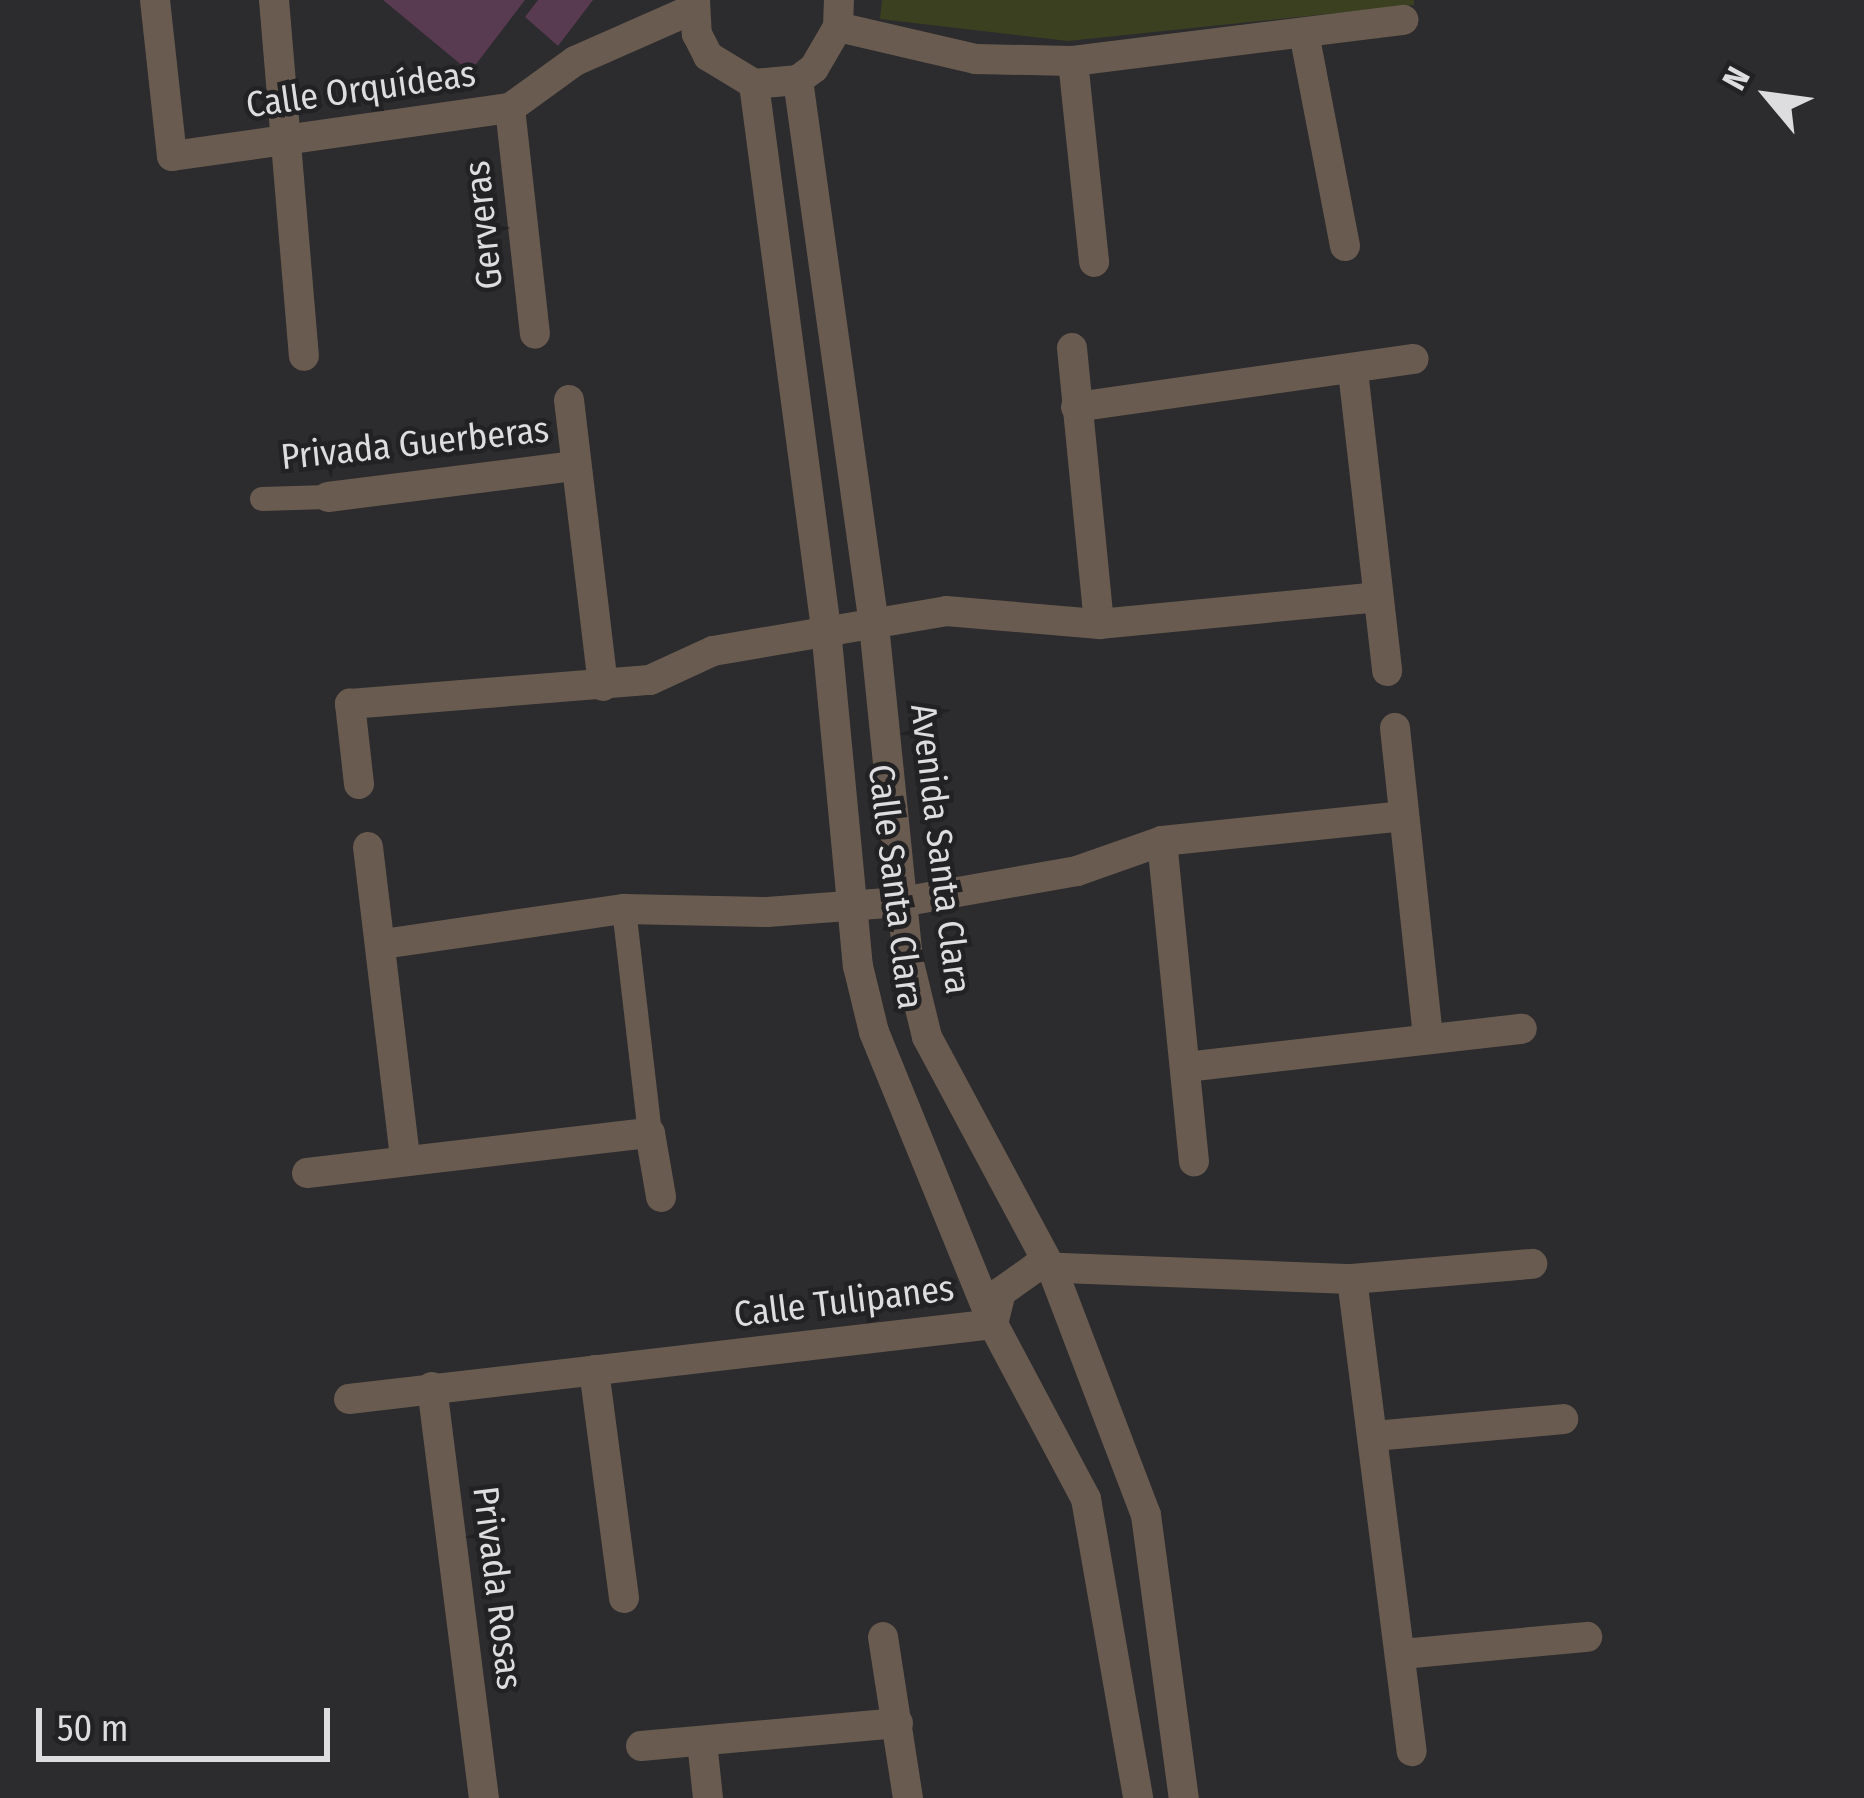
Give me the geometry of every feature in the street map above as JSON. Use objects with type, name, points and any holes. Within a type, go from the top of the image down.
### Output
[{"type":"street","name":"Calle Orquídeas","points":[[155,0],[172,156],[511,108],[575,61],[694,5]]},
{"type":"street","points":[[274,0],[304,356]]},
{"type":"street","points":[[694,5],[708,56],[754,84],[798,80],[830,49],[838,14],[976,59],[1073,61],[1403,20]]},
{"type":"street","points":[[1304,33],[1345,247]]},
{"type":"street","points":[[1073,61],[1094,262]]},
{"type":"street","name":"Avenida Santa Clara","points":[[798,80],[874,625],[901,902],[927,1037],[1054,1274],[1146,1515],[1184,1798]]},
{"type":"street","name":"Calle Santa Clara","points":[[754,84],[874,1032],[994,1324],[1086,1498],[1138,1798]]},
{"type":"street","name":"Gerveras","points":[[511,108],[535,334]]},
{"type":"street","points":[[1072,347],[1099,624]]},
{"type":"street","points":[[1076,407],[1414,359]]},
{"type":"street","points":[[1353,371],[1387,671]]},
{"type":"street","name":"Privada Guerberas","points":[[569,400],[603,686]]},
{"type":"street","name":"Privada Guerberas","points":[[328,497],[575,466]]},
{"type":"street","points":[[359,784],[350,704],[650,680],[713,651],[946,611],[1099,624],[1376,597]]},
{"type":"street","points":[[1395,728],[1427,1038]]},
{"type":"street","points":[[383,944],[624,909],[901,902],[1077,871],[1162,841],[1402,816]]},
{"type":"street","points":[[1162,841],[1194,1160]]},
{"type":"street","points":[[368,847],[405,1159]]},
{"type":"street","points":[[1186,1067],[1522,1029]]},
{"type":"street","points":[[307,1173],[650,1133],[661,1198]]},
{"type":"street","name":"Calle Tulipanes","points":[[349,1399],[994,1324],[1001,1292],[1036,1268],[1054,1274],[1352,1279],[1532,1264]]},
{"type":"street","points":[[1352,1279],[1412,1751]]},
{"type":"street","points":[[594,1370],[624,1598]]},
{"type":"street","name":"Privada Rosas","points":[[432,1387],[484,1798]]},
{"type":"street","points":[[1374,1436],[1563,1419]]},
{"type":"street","points":[[883,1637],[908,1798]]},
{"type":"street","points":[[1402,1654],[1587,1637]]},
{"type":"street","points":[[641,1746],[898,1723]]},
{"type":"street","points":[[702,1742],[708,1798]]},
{"type":"lane","name":"Privada Guerberas","points":[[262,500],[328,497]]},
{"type":"lane","points":[[624,909],[650,1133]]},
{"type":"green space","points":[[882,0],[1414,0],[1414,5],[1068,41],[880,19]]},
{"type":"building","points":[[383,0],[525,0],[470,72]]},
{"type":"building","points":[[538,0],[593,0],[558,46],[525,17]]}]
